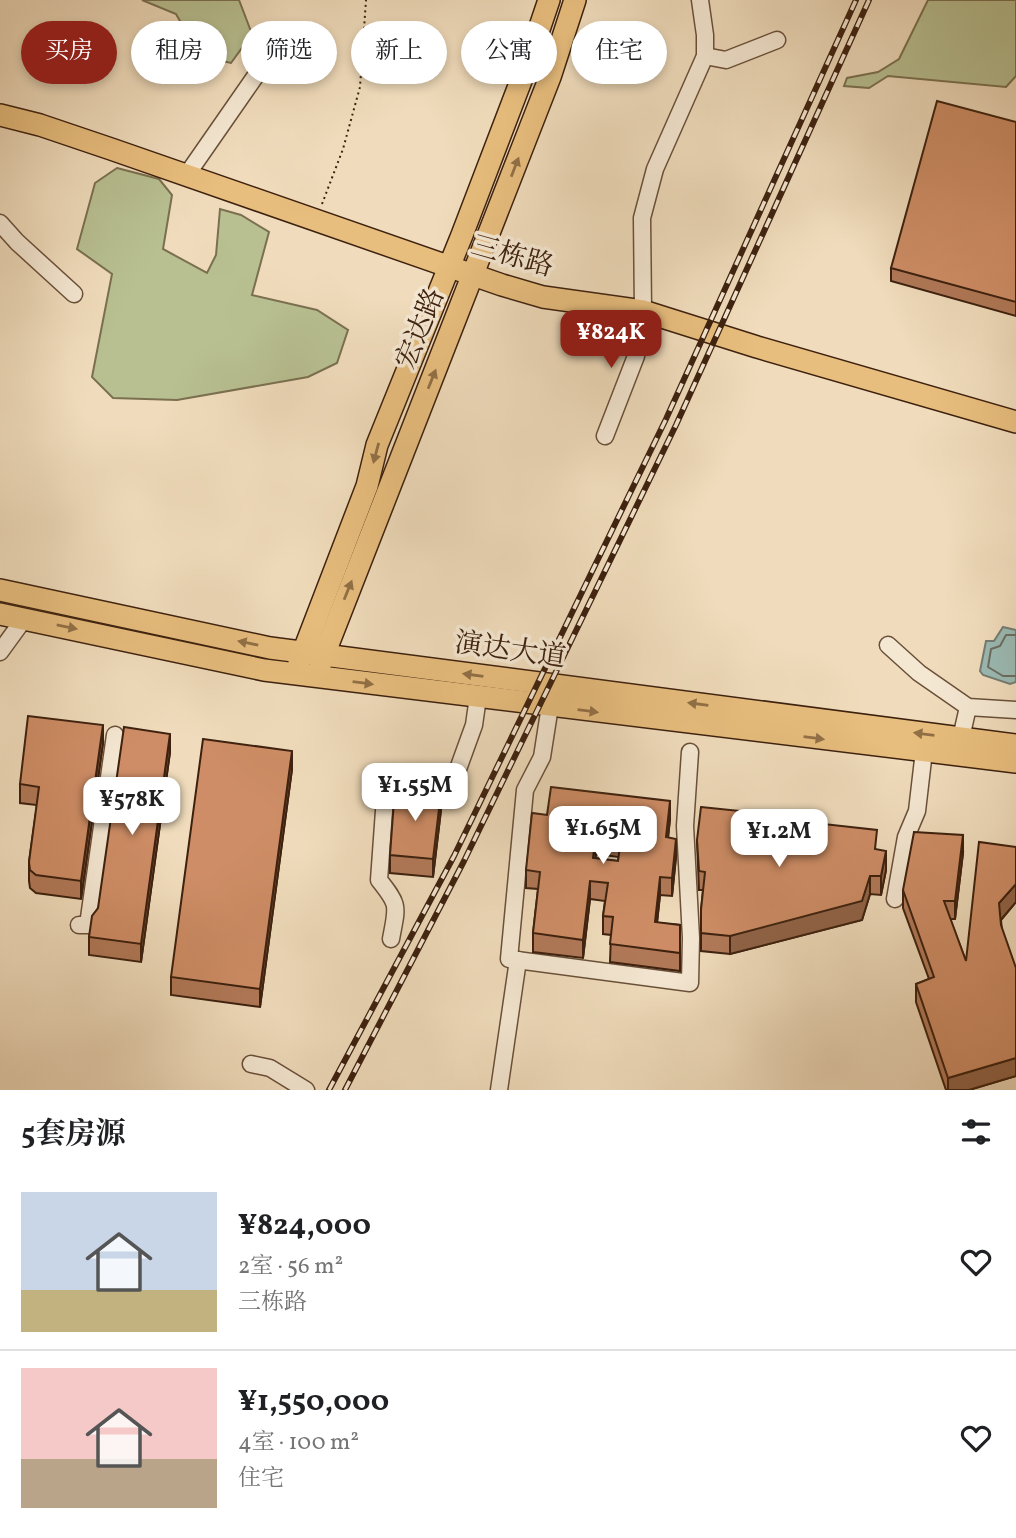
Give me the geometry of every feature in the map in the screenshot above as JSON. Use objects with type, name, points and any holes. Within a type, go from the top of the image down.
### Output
[{"type":"main road","name":"宏达路","points":[[305,676],[367,486],[377,445],[527,65],[549,0]]},
{"type":"main road","name":"宏达路","points":[[313,653],[473,275],[550,77],[575,0]]},
{"type":"main road","name":"三栋路","points":[[0,115],[40,125],[448,267],[543,297],[643,311],[1016,422]]},
{"type":"main road","name":"演达大道","points":[[0,590],[259,645],[1016,745]]},
{"type":"main road","name":"演达大道","points":[[0,614],[264,670],[305,676],[1016,762]]},
{"type":"street","points":[[605,436],[636,356],[643,311],[642,218],[655,169],[705,57],[700,0]]},
{"type":"street","points":[[705,57],[726,60],[777,40]]},
{"type":"street","points":[[186,176],[250,84]]},
{"type":"street","points":[[0,223],[74,294]]},
{"type":"street","points":[[0,652],[24,619]]},
{"type":"street","points":[[888,645],[919,673],[968,706],[1016,710]]},
{"type":"street","points":[[391,939],[396,914],[395,899],[379,880],[385,797],[391,788],[449,794],[474,725],[478,697]]},
{"type":"street","points":[[550,706],[542,757],[525,790],[509,959],[690,983],[691,938],[685,826],[690,752]]},
{"type":"street","points":[[961,738],[968,706]]},
{"type":"street","points":[[79,925],[88,925],[116,735]]},
{"type":"street","points":[[895,899],[906,837],[918,811],[924,751]]},
{"type":"street","points":[[499,1090],[519,960]]},
{"type":"street","points":[[251,1063],[270,1068],[306,1090]]},
{"type":"path","points":[[316,221],[343,149],[360,86],[366,0]]},
{"type":"green space","points":[[142,0],[239,0],[247,21],[241,21],[241,49],[231,63],[227,62],[227,21],[180,21],[176,14]]},
{"type":"green space","points":[[928,0],[1016,0],[1016,76],[1006,87],[888,76],[869,88],[844,86],[847,78],[878,72],[899,59]]},
{"type":"green space","points":[[117,168],[159,179],[172,195],[163,249],[207,273],[216,255],[220,209],[241,215],[269,232],[252,295],[317,310],[348,330],[337,363],[308,377],[177,400],[113,398],[92,377],[112,274],[77,249],[95,183]]},
{"type":"water","points":[[1003,627],[1016,630],[1016,682],[1010,684],[983,675],[980,671],[986,641],[994,641]]},
{"type":"building","points":[[937,101],[1016,122],[1016,302],[891,268]]},
{"type":"building","points":[[28,716],[103,725],[81,881],[36,875],[30,870],[39,787],[20,784]]},
{"type":"building","points":[[124,727],[170,734],[141,944],[89,937],[92,916],[98,908]]},
{"type":"building","points":[[203,739],[292,751],[260,989],[171,977]]},
{"type":"building","points":[[395,787],[441,792],[433,859],[390,855]]},
{"type":"building","points":[[551,787],[670,801],[666,837],[676,839],[672,878],[660,877],[655,922],[680,925],[680,953],[610,944],[613,917],[603,916],[608,883],[590,881],[583,940],[533,933],[540,872],[526,870],[532,813],[547,815]],"holes":[[[596,836],[621,839],[618,861],[593,858]]]},
{"type":"building","points":[[701,807],[797,817],[796,821],[877,830],[875,849],[886,851],[881,876],[870,876],[862,901],[730,936],[701,933],[705,872],[699,871],[697,840]]},
{"type":"building","points":[[914,832],[963,835],[955,901],[944,901],[966,961],[979,842],[1016,847],[1016,884],[999,903],[1001,925],[1016,968],[1016,1058],[948,1078],[916,984],[934,977],[903,890]]},
{"type":"railway","points":[[329,1090],[454,856],[666,419],[856,0]]},
{"type":"railway","points":[[345,1090],[464,861],[676,425],[869,0]]}]
